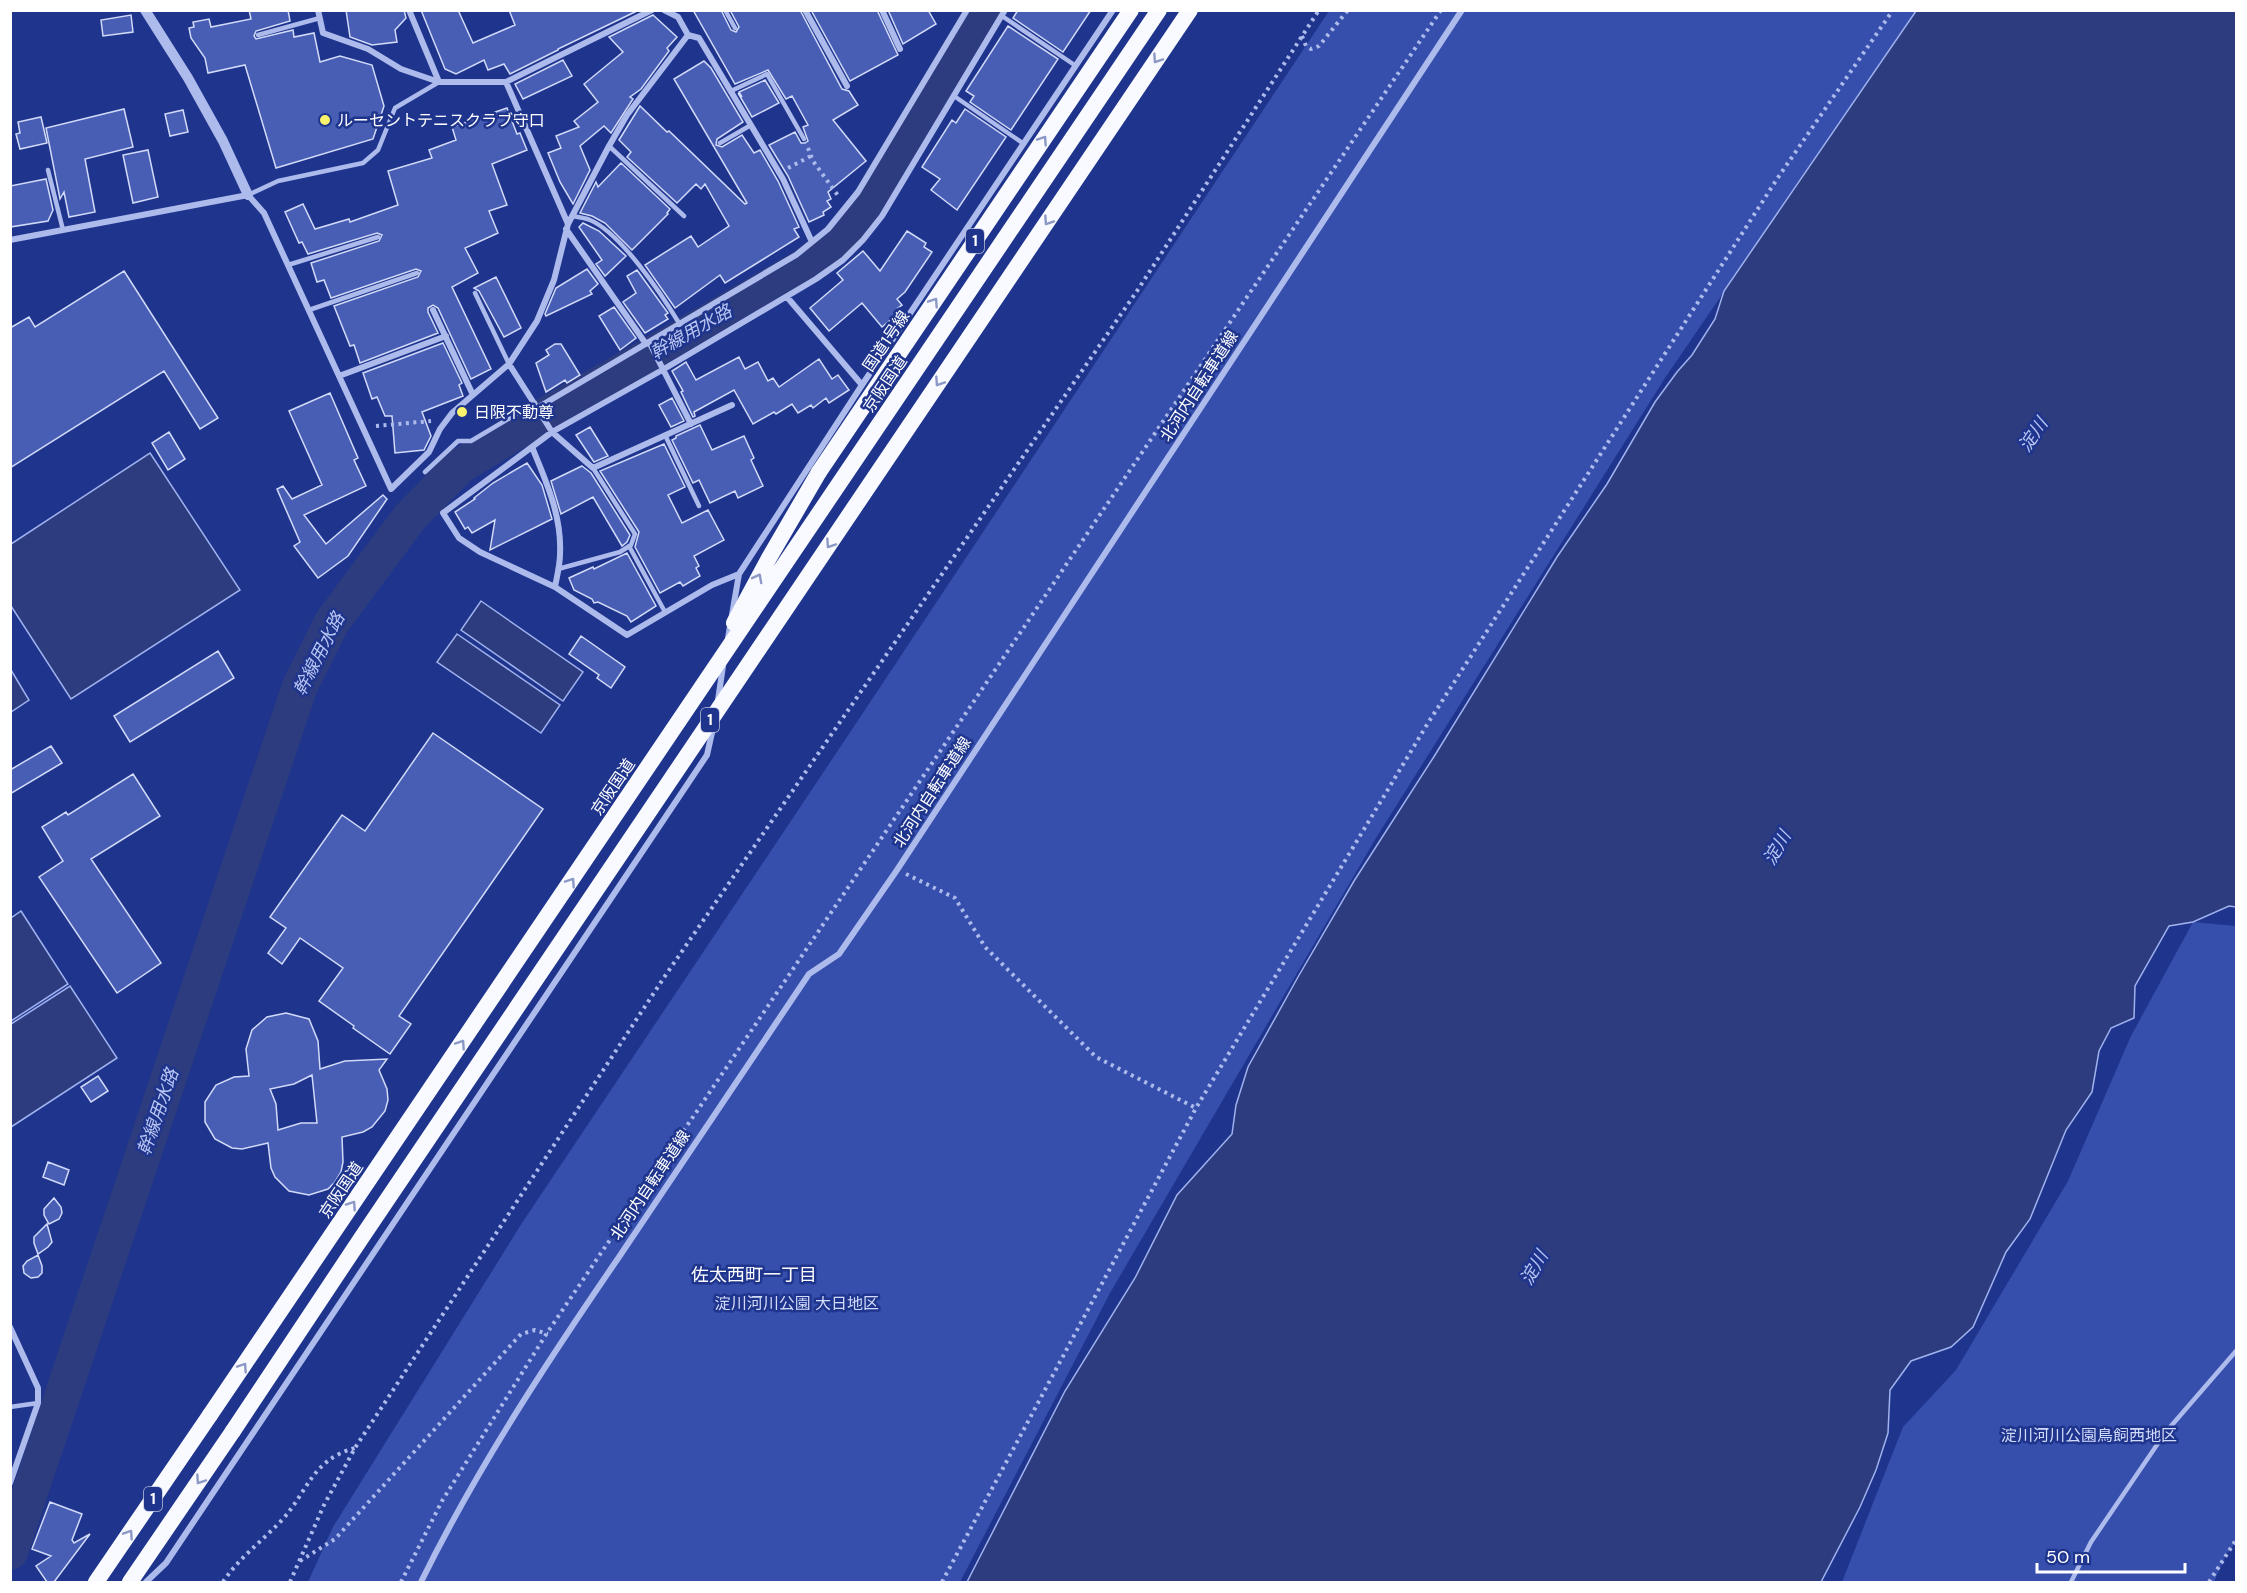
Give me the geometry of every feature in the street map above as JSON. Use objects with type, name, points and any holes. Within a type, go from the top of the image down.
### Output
[{"type":"highway","name":"国道1号線","points":[[692,704],[769,558],[819,472],[1131,10]]},
{"type":"highway","name":"京阪国道","points":[[96,1582],[1160,10]]},
{"type":"highway","name":"1","points":[[130,1582],[1190,10]]},
{"type":"street","points":[[145,10],[188,78],[223,141],[248,195],[264,213],[392,489],[429,452],[447,420],[509,364],[537,321],[554,280],[567,226],[609,146],[627,115],[688,35]]},
{"type":"street","points":[[409,10],[439,82]]},
{"type":"street","points":[[319,14],[323,33],[368,48],[401,69],[439,82],[506,82],[652,10]]},
{"type":"street","points":[[664,10],[678,16],[688,35],[699,38],[780,172],[812,242]]},
{"type":"street","points":[[678,16],[684,10]]},
{"type":"street","points":[[805,10],[847,86]]},
{"type":"street","points":[[882,10],[900,49]]},
{"type":"street","points":[[537,407],[648,344],[796,255],[828,229],[864,182],[967,10]]},
{"type":"street","points":[[146,1582],[166,1563],[706,755],[739,574],[862,385],[1113,10]]},
{"type":"street","name":"北河内自転車道線","points":[[421,1582],[444,1535],[503,1432],[561,1342],[809,974],[839,954],[897,870],[1462,10]]},
{"type":"street","points":[[739,574],[712,585],[627,635],[555,587],[480,552],[459,538],[442,513],[532,447],[551,430],[787,297],[843,260],[882,216],[1004,13]]},
{"type":"street","points":[[506,82],[567,226],[663,366],[691,424]]},
{"type":"street","points":[[10,240],[248,195]]},
{"type":"street","points":[[787,297],[862,385]]},
{"type":"street","points":[[434,310],[473,395]]},
{"type":"street","points":[[339,376],[446,336]]},
{"type":"street","points":[[509,364],[551,430],[593,468],[732,405]]},
{"type":"street","points":[[532,447],[550,490],[558,518],[560,554],[555,587]]},
{"type":"street","points":[[10,1327],[38,1388],[38,1403],[10,1483]]},
{"type":"lane","points":[[725,10],[735,28]]},
{"type":"lane","points":[[1004,13],[1076,66]]},
{"type":"lane","points":[[258,35],[319,14]]},
{"type":"lane","points":[[731,91],[767,74],[804,139]]},
{"type":"lane","points":[[248,195],[278,181],[363,163],[378,150],[395,108],[439,82]]},
{"type":"lane","points":[[954,96],[1024,144]]},
{"type":"lane","points":[[720,143],[751,125]]},
{"type":"lane","points":[[609,146],[684,216]]},
{"type":"lane","points":[[48,170],[63,230]]},
{"type":"lane","points":[[572,216],[591,220],[612,234],[658,288],[680,324]]},
{"type":"lane","points":[[288,265],[378,237]]},
{"type":"lane","points":[[309,310],[417,273]]},
{"type":"lane","points":[[475,293],[509,364]]},
{"type":"lane","points":[[425,472],[458,441],[471,441],[537,407]]},
{"type":"lane","points":[[665,435],[699,506]]},
{"type":"lane","points":[[558,569],[620,552],[629,546],[635,534],[593,468]]},
{"type":"lane","points":[[629,546],[665,612]]},
{"type":"lane","points":[[2071,1582],[2091,1542],[2165,1433],[2236,1351]]},
{"type":"lane","points":[[10,1407],[38,1403]]},
{"type":"path","points":[[290,1582],[324,1505],[355,1448],[665,976],[1137,291],[1319,10]]},
{"type":"path","points":[[1302,36],[1306,46],[1311,49],[1319,46],[1348,10]]},
{"type":"path","name":"北河内自転車道線","points":[[401,1582],[442,1501],[547,1333],[1441,10]]},
{"type":"path","points":[[942,1582],[1196,1108],[1428,723],[1777,179],[1893,10]]},
{"type":"path","points":[[804,139],[811,156],[846,207]]},
{"type":"path","points":[[780,172],[811,156]]},
{"type":"path","points":[[363,427],[447,420]]},
{"type":"path","points":[[897,870],[955,898],[985,947],[1096,1057],[1196,1108]]},
{"type":"path","points":[[299,1562],[335,1539],[521,1334],[534,1330],[547,1333],[561,1342]]},
{"type":"path","points":[[223,1582],[230,1572],[283,1519],[310,1477],[340,1452],[355,1448]]},
{"type":"path","points":[[2209,1582],[2236,1540]]},
{"type":"green space","name":"淀川河川公園 大日地区","points":[[1329,11],[1916,11],[1665,378],[1376,838],[1110,1293],[960,1582],[308,1582],[333,1527],[522,1223]]},
{"type":"green space","name":"淀川河川公園鳥飼西地区","points":[[2193,922],[2236,926],[2236,1542],[2226,1555],[2214,1582],[1842,1582],[1903,1427],[1956,1370],[2068,1181],[2131,1036]]},
{"type":"water","name":"淀川","points":[[1916,11],[2236,11],[2236,907],[2229,906],[2193,922],[2169,926],[2135,986],[2134,1018],[2111,1028],[2099,1051],[2092,1092],[2066,1130],[2030,1219],[2006,1252],[1973,1327],[1951,1347],[1911,1361],[1890,1390],[1888,1433],[1876,1470],[1860,1507],[1821,1582],[967,1582],[1065,1391],[1135,1278],[1177,1195],[1232,1134],[1236,1105],[1248,1067],[1354,881],[1557,557],[1607,484],[1655,402],[1692,355],[1715,319],[1724,291]]},
{"type":"water","points":[[150,453],[240,590],[71,699],[11,606],[11,544]]},
{"type":"water","points":[[481,601],[583,672],[563,701],[461,630]]},
{"type":"water","points":[[457,634],[560,705],[541,733],[437,662]]},
{"type":"water","points":[[11,670],[29,700],[11,712],[10,711]]},
{"type":"water","points":[[21,911],[68,984],[11,1021],[11,918]]},
{"type":"water","points":[[70,986],[117,1058],[11,1127],[11,1024]]},
{"type":"building","points":[[249,10],[288,10],[290,21],[256,31],[254,36],[256,39],[293,30],[294,37],[314,33],[320,62],[340,56],[372,65],[384,106],[373,139],[276,168],[245,65],[208,73],[205,58],[191,38],[189,28],[194,27],[193,22],[209,19],[211,27],[251,19]]},
{"type":"building","points":[[346,10],[404,10],[406,18],[395,30],[397,42],[372,45],[350,37]]},
{"type":"building","points":[[421,10],[458,10],[473,43],[515,25],[509,10],[639,10],[510,74],[504,64],[488,70],[484,60],[456,74],[445,69]]},
{"type":"building","points":[[693,10],[721,10],[731,30],[736,32],[739,27],[730,10],[800,10],[842,89],[849,91],[858,105],[833,120],[866,161],[828,192],[831,199],[827,201],[831,207],[823,212],[824,215],[809,222],[788,176],[769,145],[795,132],[801,143],[808,141],[803,127],[808,125],[792,96],[786,99],[768,70],[735,84]]},
{"type":"building","points":[[811,10],[877,10],[898,55],[850,81]]},
{"type":"building","points":[[888,10],[928,10],[936,24],[903,44]]},
{"type":"building","points":[[1018,10],[1091,10],[1063,52],[1013,18]]},
{"type":"building","points":[[131,15],[133,32],[103,36],[101,20]]},
{"type":"building","points":[[653,15],[677,37],[667,48],[669,51],[641,89],[630,97],[633,99],[611,133],[604,126],[580,146],[590,170],[573,204],[560,182],[548,153],[561,148],[556,136],[579,127],[574,121],[598,102],[584,84],[623,52],[609,37]]},
{"type":"building","points":[[1008,26],[1058,59],[1011,130],[970,102],[974,96],[966,91]]},
{"type":"building","points":[[563,60],[572,76],[523,99],[515,84]]},
{"type":"building","points":[[704,61],[711,68],[743,122],[717,139],[716,145],[722,147],[742,135],[754,153],[760,150],[778,181],[799,227],[794,229],[799,237],[725,283],[720,275],[675,308],[645,265],[691,236],[698,247],[729,226],[705,184],[701,189],[696,184],[677,203],[627,157],[631,152],[619,140],[640,106],[745,204],[747,203],[674,79]]},
{"type":"building","points":[[765,80],[779,103],[752,117],[738,93],[742,97],[739,92]]},
{"type":"building","points":[[507,108],[517,134],[520,133],[527,150],[492,164],[507,205],[489,211],[498,233],[465,248],[478,273],[452,287],[491,369],[471,379],[438,308],[433,305],[428,308],[428,312],[438,333],[360,363],[354,345],[350,346],[334,306],[418,277],[421,271],[416,269],[331,298],[324,280],[317,282],[311,263],[379,241],[382,235],[377,233],[308,254],[302,242],[299,243],[285,212],[303,204],[315,229],[349,219],[350,222],[398,205],[388,171],[432,158],[429,150],[456,140],[452,127]]},
{"type":"building","points":[[124,109],[133,147],[85,159],[95,212],[69,217],[64,192],[60,199],[46,128]]},
{"type":"building","points":[[965,109],[1006,137],[957,210],[931,190],[940,179],[922,167],[952,120],[956,123]]},
{"type":"building","points":[[183,110],[188,132],[170,136],[165,114]]},
{"type":"building","points":[[41,117],[47,143],[20,149],[16,134],[20,133],[18,122]]},
{"type":"building","points":[[148,150],[158,197],[133,203],[123,155]]},
{"type":"building","points":[[621,163],[670,209],[668,214],[632,250],[605,223],[580,213],[596,182],[598,187]]},
{"type":"building","points":[[46,179],[53,210],[48,221],[10,227],[10,186]]},
{"type":"building","points":[[583,223],[599,231],[626,256],[605,276],[596,264],[602,260],[579,227]]},
{"type":"building","points":[[907,231],[926,243],[924,247],[932,252],[905,292],[897,299],[902,305],[898,308],[900,312],[882,327],[862,303],[829,331],[810,308],[843,280],[837,273],[863,251],[880,271]]},
{"type":"building","points":[[587,269],[598,284],[590,291],[592,294],[546,316],[556,288]]},
{"type":"building","points":[[637,270],[668,313],[665,315],[668,319],[645,333],[623,302],[636,293],[627,276]]},
{"type":"building","points":[[124,271],[218,418],[200,429],[164,371],[10,468],[10,328],[29,317],[35,327]]},
{"type":"building","points":[[496,277],[521,328],[504,337],[479,291],[474,288]]},
{"type":"building","points":[[614,307],[636,338],[620,350],[599,316]]},
{"type":"building","points":[[443,343],[462,383],[459,385],[463,396],[422,412],[431,436],[424,450],[395,453],[392,416],[385,416],[377,397],[372,399],[363,373]]},
{"type":"building","points":[[555,344],[561,344],[580,375],[567,383],[565,380],[546,392],[536,363],[549,355],[546,350]]},
{"type":"building","points":[[739,357],[745,369],[758,362],[768,381],[773,378],[779,387],[819,359],[832,379],[838,375],[849,390],[829,403],[826,398],[813,408],[811,405],[798,413],[792,404],[753,424],[734,390],[694,412],[693,417],[672,371],[686,362],[696,380]]},
{"type":"building","points":[[330,393],[358,458],[354,460],[366,486],[304,515],[326,544],[383,495],[387,499],[348,556],[318,578],[294,546],[300,542],[277,489],[283,486],[292,499],[322,485],[289,411]]},
{"type":"building","points":[[672,398],[684,421],[671,427],[659,405]]},
{"type":"building","points":[[700,425],[712,450],[744,436],[754,458],[751,460],[763,486],[738,498],[735,491],[710,503],[699,480],[693,483],[672,440]]},
{"type":"building","points":[[590,427],[608,456],[594,462],[576,435]]},
{"type":"building","points":[[169,432],[185,459],[168,470],[152,443]]},
{"type":"building","points":[[664,444],[685,487],[668,495],[682,523],[708,510],[724,540],[694,556],[699,566],[696,568],[700,576],[683,586],[680,582],[660,593],[635,547],[639,532],[600,471]]},
{"type":"building","points":[[527,463],[542,485],[552,519],[490,550],[495,520],[472,533],[468,527],[465,529],[455,512],[493,483]]},
{"type":"building","points":[[582,466],[591,473],[630,535],[622,546],[593,497],[561,514],[551,481]]},
{"type":"building","points":[[627,553],[656,606],[631,622],[627,616],[598,602],[594,603],[592,599],[574,590],[569,578]]},
{"type":"building","points":[[581,636],[625,667],[611,688],[597,678],[599,675],[569,654]]},
{"type":"building","points":[[218,651],[234,678],[130,742],[114,716]]},
{"type":"building","points":[[433,733],[543,809],[399,1016],[411,1024],[390,1054],[319,1001],[343,968],[300,938],[282,964],[268,953],[286,928],[270,917],[342,815],[365,831]]},
{"type":"building","points":[[51,746],[62,763],[10,794],[10,770]]},
{"type":"building","points":[[133,774],[160,816],[91,859],[161,963],[117,993],[39,877],[63,861],[42,827],[66,812],[68,815]]},
{"type":"building","points":[[286,1013],[309,1019],[318,1041],[320,1069],[345,1061],[387,1059],[379,1070],[387,1089],[388,1100],[385,1111],[372,1127],[363,1132],[342,1137],[341,1172],[328,1189],[309,1195],[289,1191],[275,1177],[271,1168],[268,1143],[242,1149],[232,1148],[215,1139],[205,1122],[205,1102],[216,1085],[234,1077],[249,1076],[246,1049],[252,1030],[267,1017]],"holes":[[[312,1075],[317,1123],[301,1123],[278,1130],[276,1104],[270,1089],[294,1084]]]},
{"type":"building","points":[[98,1076],[108,1091],[91,1102],[81,1087]]},
{"type":"building","points":[[48,1162],[69,1170],[64,1185],[43,1177]]},
{"type":"building","points":[[54,1198],[61,1207],[62,1213],[59,1219],[49,1224],[44,1215],[44,1209]]},
{"type":"building","points":[[47,1224],[52,1242],[38,1254],[34,1237]]},
{"type":"building","points":[[38,1255],[42,1273],[38,1277],[31,1278],[24,1273],[23,1266]]},
{"type":"building","points":[[50,1502],[82,1514],[72,1540],[74,1543],[90,1534],[54,1582],[47,1582],[36,1566],[51,1556],[32,1549]]},
{"type":"waterway","name":"幹線用水路","points":[[10,1552],[300,686],[332,622],[410,517],[460,466],[800,269],[836,243],[863,212],[984,10]]},
{"type":"place","name":"ルーセントテニスクラブ守口","points":[[325,120]]},
{"type":"place","name":"日限不動尊","points":[[462,412]]},
{"type":"district","name":"佐太西町一丁目","points":[[754,1275]]}]
